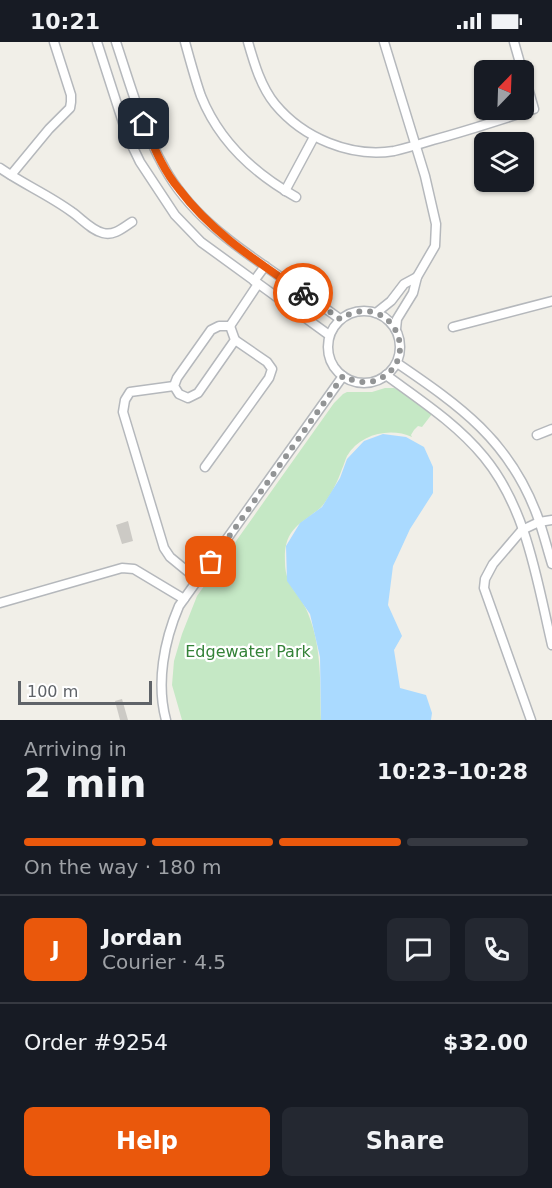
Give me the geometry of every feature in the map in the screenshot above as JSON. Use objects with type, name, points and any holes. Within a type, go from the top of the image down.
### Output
[{"type":"street","points":[[11,176],[49,129],[70,108],[70,95],[54,42]]},
{"type":"street","points":[[97,42],[127,135],[156,189],[175,215],[201,242],[329,335]]},
{"type":"street","points":[[116,42],[151,140],[164,168],[178,189],[199,213],[231,243],[340,319]]},
{"type":"street","points":[[185,42],[201,96],[212,118],[226,138],[259,173],[296,197]]},
{"type":"street","points":[[248,42],[262,81],[274,103],[291,121],[314,136],[336,146],[363,151],[392,151],[501,120]]},
{"type":"street","points":[[384,42],[425,176],[436,224],[435,246],[417,277],[413,293],[397,319],[396,329]]},
{"type":"street","points":[[514,42],[519,60]]},
{"type":"street","points":[[285,191],[314,136]]},
{"type":"street","points":[[0,168],[104,234],[114,234],[132,222]]},
{"type":"street","points":[[230,326],[265,266]]},
{"type":"street","points":[[376,313],[391,301],[404,284],[417,277]]},
{"type":"street","points":[[453,327],[552,301]]},
{"type":"street","points":[[367,310],[376,313],[387,319],[396,329],[400,340],[397,363],[386,375],[376,381],[365,383],[354,381],[343,376],[331,362],[327,344],[329,335],[340,319],[348,314],[367,310]]},
{"type":"street","points":[[174,386],[177,378],[211,330],[219,326],[230,326]]},
{"type":"street","points":[[205,467],[269,378],[272,369],[267,362],[236,340],[230,326]]},
{"type":"street","points":[[174,386],[179,394],[188,398],[198,393],[236,340]]},
{"type":"street","points":[[397,363],[444,395],[467,414],[504,454],[523,483],[539,522],[552,564]]},
{"type":"street","points":[[386,375],[439,414],[464,436],[484,457],[501,481],[514,505],[532,556],[552,645]]},
{"type":"street","points":[[165,720],[162,698],[163,665],[170,631],[179,606],[343,376]]},
{"type":"street","points":[[174,386],[130,392],[125,400],[123,412],[164,548],[198,580]]},
{"type":"street","points":[[537,435],[552,429]]},
{"type":"street","points":[[531,720],[484,588],[484,579],[493,564],[522,530],[539,522],[552,520]]},
{"type":"street","points":[[0,603],[122,568],[134,569],[184,600]]},
{"type":"green space","name":"Edgewater Park","points":[[385,388],[399,390],[432,414],[422,427],[418,426],[414,430],[412,437],[394,433],[376,434],[353,448],[326,501],[302,521],[287,541],[285,562],[288,579],[306,608],[316,641],[320,667],[321,720],[182,720],[172,685],[174,661],[197,596],[334,403],[347,392],[372,392]]},
{"type":"water","points":[[383,434],[406,437],[424,447],[433,467],[433,493],[410,529],[393,566],[388,605],[402,636],[394,650],[400,688],[426,695],[432,713],[431,720],[321,720],[320,657],[310,614],[287,581],[286,546],[300,523],[322,507],[340,478],[347,459],[364,441]]},
{"type":"building","points":[[128,521],[133,541],[122,544],[116,525]]},
{"type":"building","points":[[122,699],[128,720],[120,720],[115,701]]},
{"type":"way so far","points":[[211,562],[343,376],[365,383],[376,381],[386,375],[397,363],[400,340],[396,329],[382,315],[367,310],[357,311],[340,319],[303,293]]},
{"type":"route","points":[[144,124],[164,168],[178,189],[199,213],[231,243],[303,293]]}]
